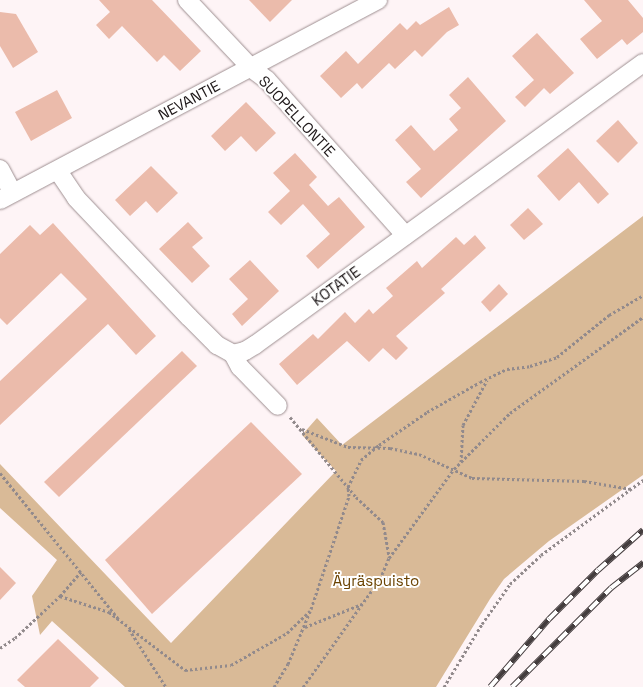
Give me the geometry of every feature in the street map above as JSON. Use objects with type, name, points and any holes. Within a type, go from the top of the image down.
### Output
[{"type":"street","name":"SUOPELLONTIE","points":[[187,0],[251,68],[267,80],[405,235]]},
{"type":"street","name":"NEVANTIE","points":[[7,197],[378,0]]},
{"type":"street","name":"KOTATIE","points":[[234,354],[245,351],[255,345],[643,63]]},
{"type":"street","points":[[0,169],[7,197]]},
{"type":"street","points":[[58,171],[76,198],[217,345],[234,354],[240,367],[278,406]]},
{"type":"path","points":[[274,687],[305,627],[349,496],[348,487],[361,460],[427,412],[488,378],[507,369],[530,366],[557,357],[609,315],[643,296]]},
{"type":"path","points":[[302,687],[380,579],[389,558],[454,469],[510,413],[643,316]]},
{"type":"path","points":[[461,463],[462,425],[488,378]]},
{"type":"path","points":[[278,406],[302,429],[348,487],[383,522],[389,558]]},
{"type":"path","points":[[302,429],[348,447],[404,450],[472,478],[584,481],[631,488]]},
{"type":"path","points":[[0,473],[122,622]]},
{"type":"path","points":[[444,687],[482,624],[510,584],[541,555],[643,480]]},
{"type":"path","points":[[0,648],[15,638],[60,596],[82,572]]},
{"type":"path","points":[[60,596],[108,612],[186,670],[230,665],[287,633],[311,610]]},
{"type":"path","points":[[305,627],[362,604]]},
{"type":"path","points":[[127,626],[166,687]]},
{"type":"green space","name":"Äyräspuisto","points":[[643,216],[643,475],[549,541],[504,579],[436,687],[125,687],[52,621],[40,635],[32,596],[57,560],[0,508],[0,464],[171,643],[336,471],[302,435],[317,418],[342,445]]},
{"type":"building","points":[[99,0],[152,0],[201,51],[180,71],[164,55],[157,62],[122,26],[109,39],[96,25],[110,12]]},
{"type":"building","points":[[249,0],[292,0],[270,22]]},
{"type":"building","points":[[584,0],[628,0],[643,18],[643,32],[627,45],[622,39],[597,59],[580,39],[602,21]]},
{"type":"building","points":[[449,7],[459,25],[447,32],[422,57],[415,50],[395,69],[389,63],[362,89],[357,83],[341,98],[320,76],[346,51],[358,64],[400,23],[407,30],[416,21],[420,25]]},
{"type":"building","points":[[0,12],[16,14],[38,52],[13,68],[0,46]]},
{"type":"building","points":[[537,33],[574,73],[550,94],[544,88],[525,107],[515,97],[534,80],[512,56]]},
{"type":"building","points":[[468,77],[506,121],[421,198],[406,182],[421,169],[395,140],[411,125],[434,151],[458,130],[449,119],[461,108],[449,95]]},
{"type":"building","points":[[57,90],[72,118],[31,141],[15,112]]},
{"type":"building","points":[[246,102],[276,133],[256,152],[241,136],[225,151],[211,136]]},
{"type":"building","points":[[618,120],[638,143],[618,163],[596,141]]},
{"type":"building","points":[[568,148],[609,194],[598,204],[579,182],[559,201],[537,176]]},
{"type":"building","points":[[295,153],[317,177],[309,185],[328,206],[339,197],[365,227],[318,269],[306,256],[330,234],[303,204],[281,225],[268,212],[290,191],[273,173]]},
{"type":"building","points":[[151,166],[178,193],[157,213],[146,201],[130,216],[115,200]]},
{"type":"building","points":[[528,208],[543,224],[524,240],[510,225]]},
{"type":"building","points":[[188,222],[203,238],[192,247],[210,266],[192,283],[159,249]]},
{"type":"building","points":[[53,223],[156,336],[136,355],[108,324],[0,425],[0,381],[87,299],[61,273],[7,325],[0,318],[0,254],[30,225],[40,235]]},
{"type":"building","points":[[475,235],[486,248],[441,289],[445,293],[396,336],[408,348],[396,360],[383,348],[369,362],[347,341],[297,385],[279,364],[313,334],[318,339],[345,312],[355,323],[369,309],[373,314],[393,296],[386,288],[417,261],[422,268],[456,237],[464,245]]},
{"type":"building","points":[[250,260],[279,291],[242,326],[232,314],[248,299],[229,279]]},
{"type":"building","points":[[499,284],[508,294],[490,312],[481,302]]},
{"type":"building","points":[[182,351],[197,366],[59,497],[44,482]]},
{"type":"building","points":[[251,422],[302,474],[152,614],[105,560]]},
{"type":"building","points":[[0,567],[16,583],[0,600]]},
{"type":"building","points":[[58,639],[99,678],[90,687],[25,687],[17,680]]},
{"type":"railway","points":[[490,687],[549,619],[598,570],[643,530]]},
{"type":"railway","points":[[512,687],[611,588],[643,563]]}]
